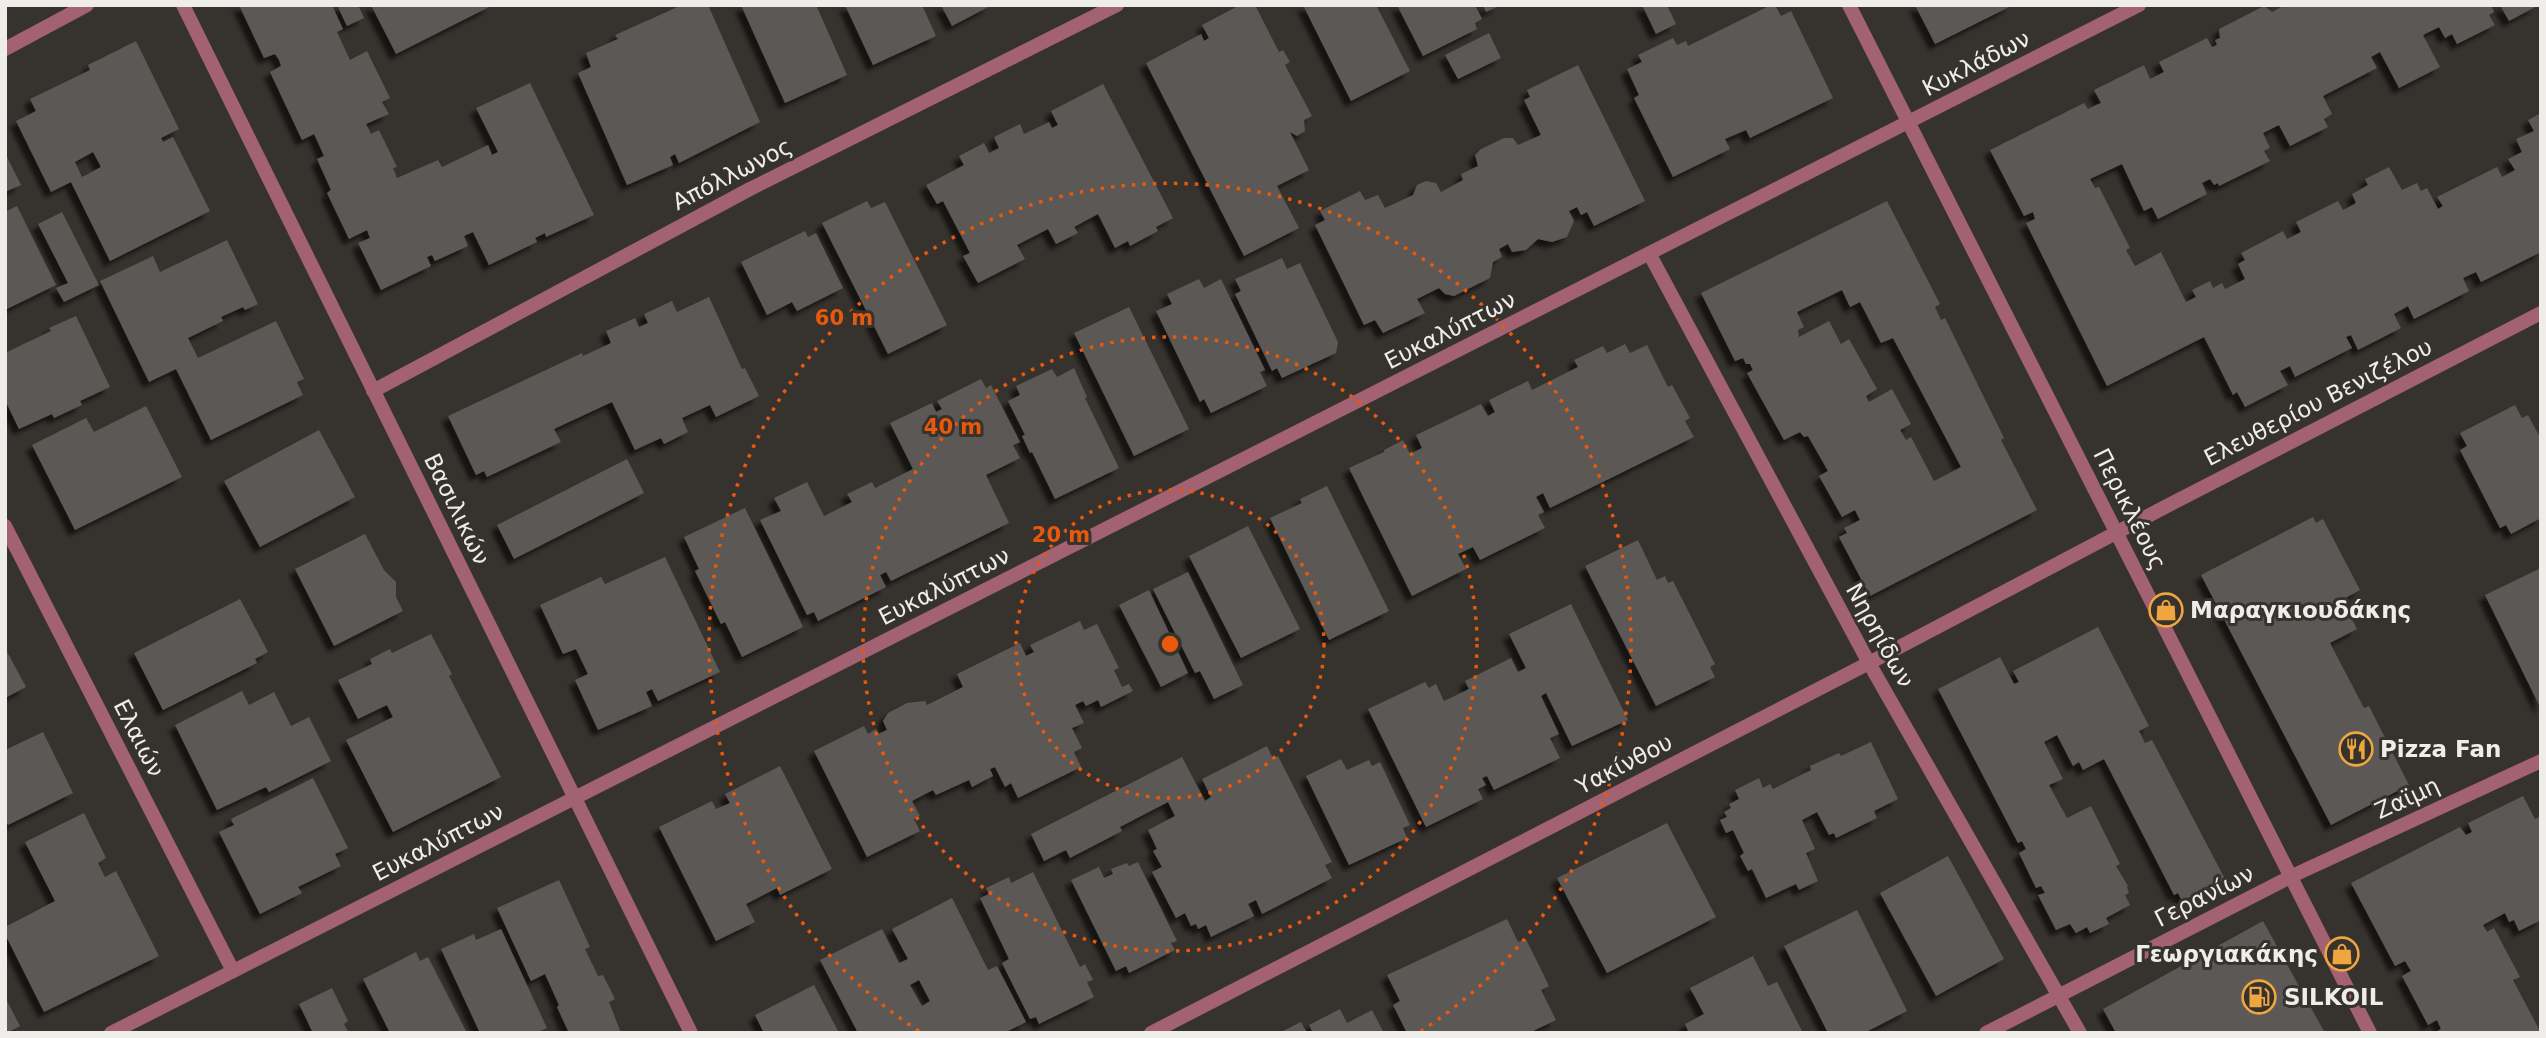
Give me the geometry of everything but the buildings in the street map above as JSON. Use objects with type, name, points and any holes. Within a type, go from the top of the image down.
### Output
[{"type":"street","points":[[5,49],[88,5]]},
{"type":"street","name":"Βασιλικών","points":[[183,5],[691,1033]]},
{"type":"street","name":"Απόλλωνος","points":[[373,390],[750,189],[1117,5]]},
{"type":"street","name":"Περικλέους","points":[[1849,5],[2370,1033]]},
{"type":"street","name":"Κυκλάδων","points":[[1909,124],[2139,5]]},
{"type":"street","name":"Ευκαλύπτων","points":[[111,1033],[1909,124]]},
{"type":"street","name":"Νηρηίδων","points":[[1650,255],[1869,663],[2080,1033]]},
{"type":"street","name":"Ελευθερίου Βενιζέλου","points":[[2116,533],[2541,313]]},
{"type":"street","name":"Ελαιών","points":[[5,526],[233,971]]},
{"type":"street","name":"Υακίνθου","points":[[1152,1033],[2116,533]]},
{"type":"street","name":"Ζαϊμη","points":[[2292,876],[2541,761]]},
{"type":"street","name":"Γερανίων","points":[[1986,1033],[2292,876]]},
{"type":"place","name":"Μαραγκιουδάκης","points":[[2166,610]]},
{"type":"place","name":"Pizza Fan","points":[[2356,749]]},
{"type":"place","name":"Γεωργιακάκης","points":[[2342,954]]},
{"type":"place","name":"SILKOIL","points":[[2259,997]]}]
